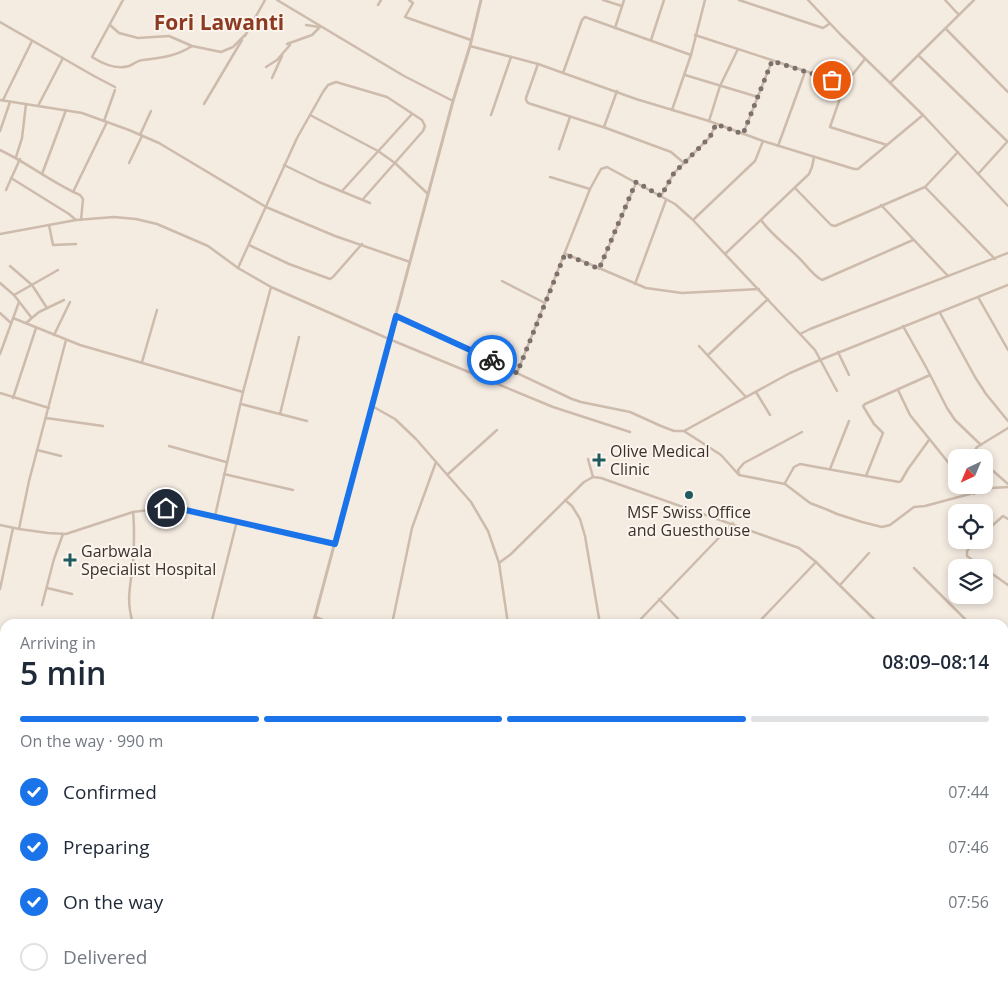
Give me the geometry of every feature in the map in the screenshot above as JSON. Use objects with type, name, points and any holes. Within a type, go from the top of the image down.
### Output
[{"type":"street","points":[[123,0],[92,57],[110,66],[130,66],[140,60],[176,54],[192,46]]},
{"type":"street","points":[[204,104],[265,0]]},
{"type":"street","points":[[276,0],[404,76],[453,101]]},
{"type":"street","points":[[378,5],[381,0]]},
{"type":"street","points":[[409,0],[413,3],[405,17],[471,40]]},
{"type":"street","points":[[320,619],[315,617],[481,0]]},
{"type":"street","points":[[603,0],[622,6]]},
{"type":"street","points":[[615,28],[624,0]]},
{"type":"street","points":[[651,40],[664,0]]},
{"type":"street","points":[[672,110],[691,55],[705,0]]},
{"type":"street","points":[[739,0],[823,28],[829,24]]},
{"type":"street","points":[[748,3],[751,0]]},
{"type":"street","points":[[808,0],[829,24],[924,116],[1008,206]]},
{"type":"street","points":[[945,0],[959,15]]},
{"type":"street","points":[[890,83],[974,0]]},
{"type":"street","points":[[563,73],[582,20],[585,17],[691,55]]},
{"type":"street","points":[[0,22],[115,88],[106,122],[74,192]]},
{"type":"street","points":[[110,25],[119,33],[138,38],[169,36],[192,46],[221,52],[233,48],[246,34]]},
{"type":"street","points":[[306,25],[320,27]]},
{"type":"street","points":[[272,78],[289,44],[312,35],[320,27]]},
{"type":"street","points":[[945,28],[1008,92]]},
{"type":"street","points":[[695,34],[845,84]]},
{"type":"street","points":[[32,41],[1,100],[82,113],[141,135],[159,143],[266,207],[335,236],[410,262]]},
{"type":"street","points":[[470,46],[538,64],[778,146],[854,169],[858,168],[924,116]]},
{"type":"street","points":[[708,121],[720,86],[738,49]]},
{"type":"street","points":[[266,67],[284,53]]},
{"type":"street","points":[[491,115],[511,56]]},
{"type":"street","points":[[919,56],[1008,141],[978,174]]},
{"type":"street","points":[[38,106],[63,58]]},
{"type":"street","points":[[866,59],[845,84],[830,127],[888,145]]},
{"type":"street","points":[[743,134],[772,61]]},
{"type":"street","points":[[538,64],[526,100],[528,103],[604,127],[671,152],[684,162]]},
{"type":"street","points":[[778,146],[805,71]]},
{"type":"street","points":[[684,75],[758,96]]},
{"type":"street","points":[[238,268],[297,138],[328,85],[336,82],[387,97],[422,120],[425,126],[423,131],[363,199]]},
{"type":"street","points":[[604,127],[617,91]]},
{"type":"street","points":[[0,131],[10,102]]},
{"type":"street","points":[[16,157],[22,138],[26,104]]},
{"type":"street","points":[[42,174],[66,110]]},
{"type":"street","points":[[129,163],[151,111]]},
{"type":"street","points":[[342,191],[412,114]]},
{"type":"street","points":[[310,115],[378,151],[395,163],[428,194]]},
{"type":"street","points":[[559,149],[570,117]]},
{"type":"street","points":[[661,196],[674,173],[710,137],[716,124]]},
{"type":"street","points":[[693,220],[755,161],[763,141]]},
{"type":"street","points":[[0,150],[20,159],[83,199],[81,220]]},
{"type":"street","points":[[795,188],[831,225],[835,226],[925,186],[958,152]]},
{"type":"street","points":[[725,254],[809,174],[814,157]]},
{"type":"street","points":[[6,190],[20,159]]},
{"type":"street","points":[[284,165],[370,203]]},
{"type":"street","points":[[517,373],[590,189],[601,169],[607,167],[674,204],[693,220],[815,350],[837,391]]},
{"type":"street","points":[[550,177],[590,189]]},
{"type":"street","points":[[11,178],[70,214],[76,220]]},
{"type":"street","points":[[599,269],[636,182]]},
{"type":"street","points":[[925,186],[995,259]]},
{"type":"street","points":[[635,284],[666,200]]},
{"type":"street","points":[[881,206],[948,276]]},
{"type":"street","points":[[0,234],[76,220],[114,217],[136,219],[157,224],[208,246],[238,268],[271,287],[389,339],[553,407],[630,432]]},
{"type":"street","points":[[761,220],[822,280],[913,240]]},
{"type":"street","points":[[49,225],[53,246],[76,244]]},
{"type":"street","points":[[249,245],[282,261],[330,279],[333,278],[362,244]]},
{"type":"street","points":[[800,334],[810,328],[1008,253]]},
{"type":"street","points":[[565,254],[646,288],[682,293],[759,290]]},
{"type":"street","points":[[10,266],[32,285],[47,308]]},
{"type":"street","points":[[14,295],[58,270]]},
{"type":"street","points":[[502,281],[545,303]]},
{"type":"street","points":[[0,283],[14,295],[31,317]]},
{"type":"street","points":[[684,431],[790,373],[902,326],[940,313],[1008,285]]},
{"type":"street","points":[[214,516],[243,392],[271,287]]},
{"type":"street","points":[[978,297],[1008,350]]},
{"type":"street","points":[[708,355],[768,299]]},
{"type":"street","points":[[26,323],[31,317],[64,300]]},
{"type":"street","points":[[0,354],[19,302]]},
{"type":"street","points":[[54,335],[70,302]]},
{"type":"street","points":[[142,362],[157,310]]},
{"type":"street","points":[[0,313],[11,323]]},
{"type":"street","points":[[940,313],[975,377],[986,394],[1008,420]]},
{"type":"street","points":[[396,316],[581,402],[630,412],[661,426],[684,431],[720,455],[739,475],[785,484],[810,503],[837,514],[882,527],[890,525],[914,507],[974,494]]},
{"type":"street","points":[[13,318],[66,340],[243,392]]},
{"type":"street","points":[[902,326],[947,408],[955,420],[981,445]]},
{"type":"street","points":[[13,398],[36,327]]},
{"type":"street","points":[[280,414],[299,337]]},
{"type":"street","points":[[19,529],[29,481],[66,340]]},
{"type":"street","points":[[699,346],[746,398]]},
{"type":"street","points":[[838,352],[849,375]]},
{"type":"street","points":[[866,476],[883,433],[874,424],[864,406],[865,404],[930,375]]},
{"type":"street","points":[[898,390],[910,415],[948,463]]},
{"type":"street","points":[[756,392],[770,415]]},
{"type":"street","points":[[0,393],[49,408]]},
{"type":"street","points":[[241,404],[307,422]]},
{"type":"street","points":[[372,406],[395,419],[416,439],[471,502],[488,531],[499,563],[507,619]]},
{"type":"street","points":[[46,418],[103,426]]},
{"type":"street","points":[[830,470],[849,421]]},
{"type":"street","points":[[977,449],[1008,428]]},
{"type":"street","points":[[448,474],[497,430]]},
{"type":"street","points":[[739,475],[738,470],[744,463],[802,432]]},
{"type":"street","points":[[785,484],[794,466],[797,464],[901,481],[929,440]]},
{"type":"street","points":[[169,446],[226,462]]},
{"type":"street","points":[[37,450],[61,456]]},
{"type":"street","points":[[588,459],[593,477]]},
{"type":"street","points":[[393,619],[412,528],[436,462]]},
{"type":"street","points":[[993,472],[1008,486]]},
{"type":"street","points":[[224,474],[293,490]]},
{"type":"street","points":[[499,563],[511,554],[584,482],[593,477],[609,480],[793,546],[816,562],[874,619]]},
{"type":"street","points":[[993,488],[1008,486]]},
{"type":"street","points":[[565,500],[572,506],[580,519],[585,536],[599,619]]},
{"type":"street","points":[[0,525],[63,534],[133,512],[166,508],[214,516],[335,544]]},
{"type":"street","points":[[132,619],[128,594],[135,532],[133,512]]},
{"type":"street","points":[[993,523],[999,517],[1003,516],[1008,519]]},
{"type":"street","points":[[212,619],[237,521]]},
{"type":"street","points":[[640,619],[733,524]]},
{"type":"street","points":[[0,587],[13,528]]},
{"type":"street","points":[[42,605],[54,559],[63,534]]},
{"type":"street","points":[[970,549],[967,556],[971,559]]},
{"type":"street","points":[[839,586],[869,553]]},
{"type":"street","points":[[762,619],[816,562]]},
{"type":"street","points":[[914,568],[965,619]]},
{"type":"street","points":[[993,574],[1007,583]]},
{"type":"street","points":[[47,588],[72,594]]},
{"type":"street","points":[[659,598],[678,619]]},
{"type":"way so far","points":[[492,360],[517,373],[565,254],[599,269],[636,182],[661,196],[674,173],[710,137],[716,124],[743,134],[772,61],[832,80]]},
{"type":"place","name":"Olive Medical Clinic","points":[[599,460]]},
{"type":"place","name":"MSF Swiss Office and Guesthouse","points":[[689,495]]},
{"type":"place","name":"Garbwala Specialist Hospital","points":[[70,560]]},
{"type":"district","name":"Fori Lawanti","points":[[219,22]]},
{"type":"route","points":[[166,508],[181,509],[335,544],[396,316],[492,360]]}]
